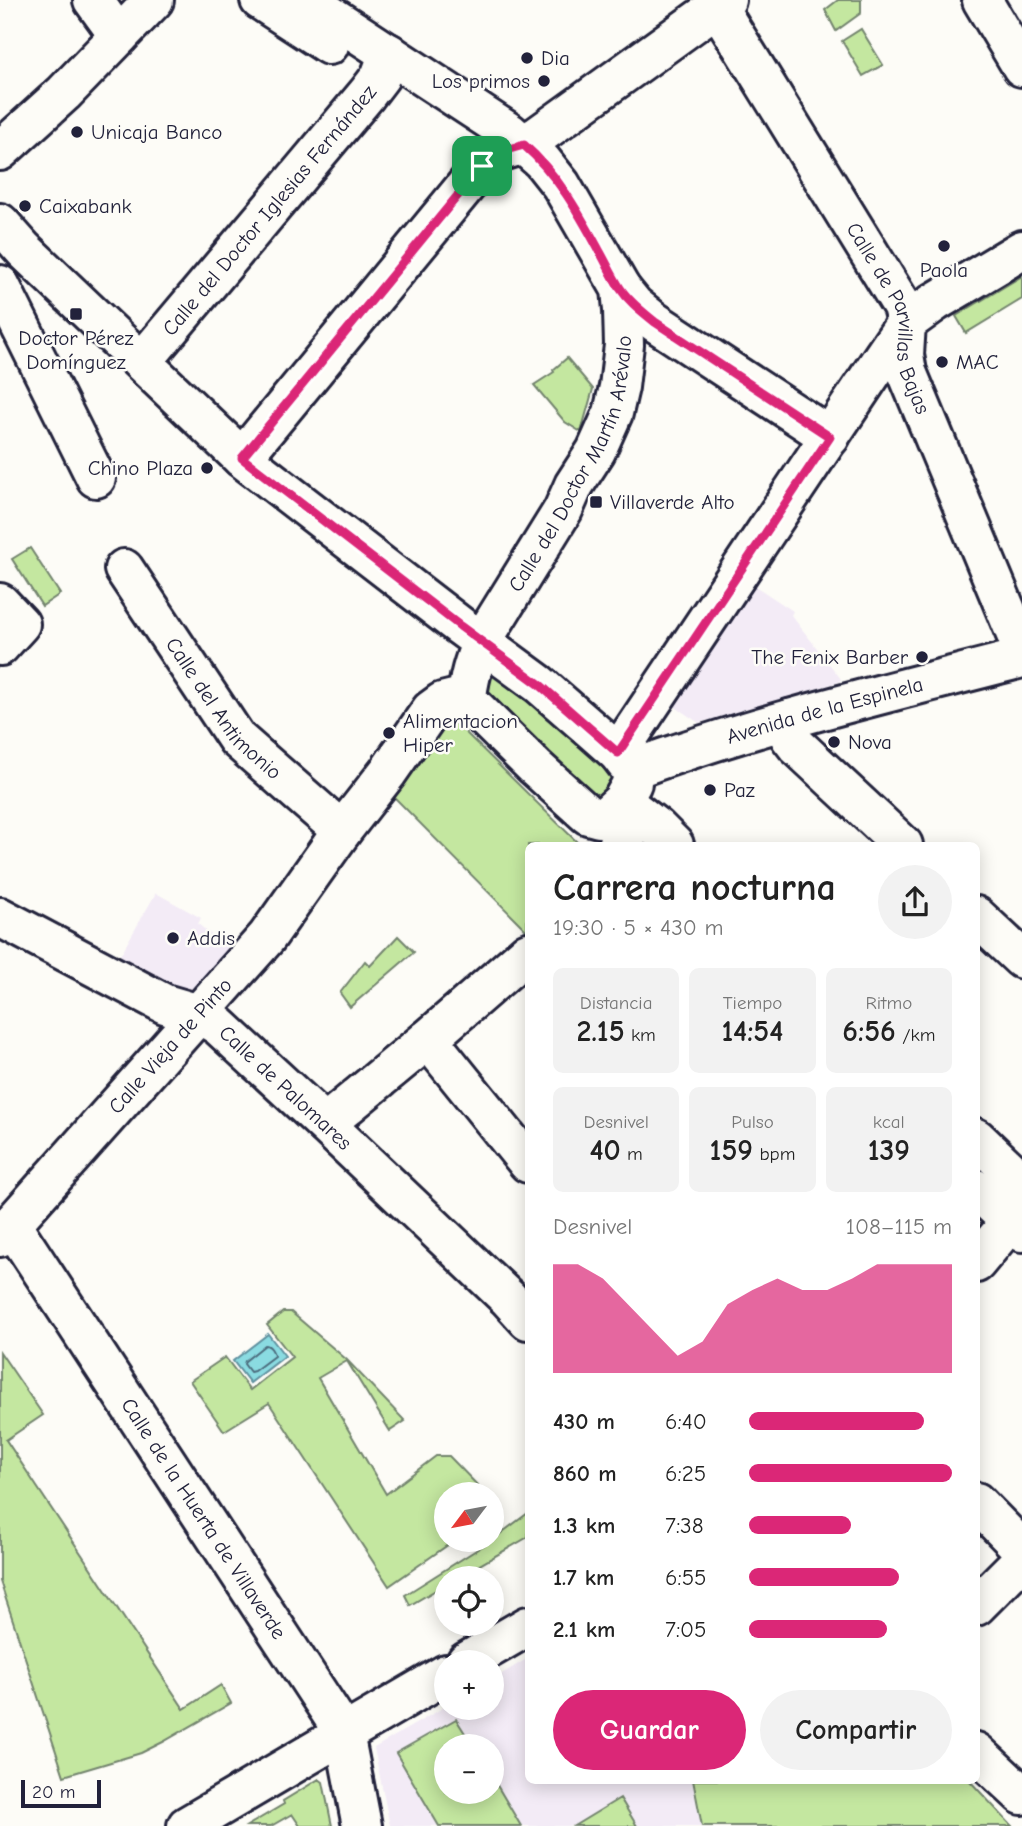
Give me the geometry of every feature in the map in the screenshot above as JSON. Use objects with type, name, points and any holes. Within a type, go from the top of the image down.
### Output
[{"type":"street","points":[[93,0],[119,36]]},
{"type":"street","points":[[0,151],[64,93],[154,0]]},
{"type":"street","name":"Calle del Doctor Martín Arévalo","points":[[260,0],[510,133],[510,149],[542,161],[561,185],[621,289],[624,345],[613,413],[596,452],[574,485],[563,510],[482,641],[473,663],[467,700]]},
{"type":"street","name":"Calle del Doctor Martín Arévalo","points":[[307,0],[384,65]]},
{"type":"street","points":[[982,0],[1022,67]]},
{"type":"street","points":[[242,458],[482,166],[548,129],[721,3]]},
{"type":"street","name":"Calle de Parvillas Bajas","points":[[721,3],[902,306],[906,323],[904,355],[907,372],[1022,649]]},
{"type":"street","name":"Calle del Doctor Iglesias Fernández","points":[[142,362],[384,65]]},
{"type":"street","points":[[0,223],[24,250],[242,458],[539,684],[621,797],[671,842]]},
{"type":"street","points":[[467,700],[588,815],[600,818],[621,797],[830,437],[906,323],[935,302],[1022,250]]},
{"type":"street","points":[[0,285],[96,478]]},
{"type":"street","points":[[621,289],[655,322],[830,437]]},
{"type":"street","name":"Calle del Antimonio","points":[[124,569],[237,739],[342,831]]},
{"type":"street","name":"Avenida de la Espinela","points":[[621,797],[698,745],[1022,659]]},
{"type":"street","name":"Calle Vieja de Pinto","points":[[6,1230],[267,937],[431,710],[442,702],[467,700]]},
{"type":"street","points":[[790,719],[790,737],[797,746],[900,842]]},
{"type":"street","name":"Calle de Palomares","points":[[0,917],[165,1004],[199,1014],[219,1027],[325,1124],[525,1317]]},
{"type":"street","points":[[980,920],[1022,959]]},
{"type":"street","points":[[325,1124],[525,955]]},
{"type":"street","points":[[428,1039],[525,1159]]},
{"type":"street","points":[[980,1142],[1022,1182]]},
{"type":"street","points":[[980,1192],[1018,1219],[980,1259]]},
{"type":"street","name":"Calle de la Huerta de Villaverde","points":[[6,1230],[344,1733],[362,1826]]},
{"type":"street","points":[[980,1506],[1015,1542],[1022,1543]]},
{"type":"street","points":[[980,1602],[1022,1560]]},
{"type":"street","points":[[487,1650],[525,1628]]},
{"type":"street","points":[[187,1826],[434,1681]]},
{"type":"street","points":[[980,1756],[1022,1795]]},
{"type":"shaded area","points":[[752,584],[793,611],[791,615],[841,679],[839,682],[699,723],[671,704]]},
{"type":"shaded area","name":"Addis","points":[[156,893],[201,918],[198,924],[231,951],[185,995],[118,959]]},
{"type":"shaded area","points":[[525,1660],[525,1784],[693,1784],[701,1826],[390,1826],[374,1748],[434,1713],[434,1720],[504,1720],[504,1673]]},
{"type":"green space","points":[[838,0],[861,0],[861,13],[836,31],[825,10]]},
{"type":"green space","points":[[861,29],[883,65],[863,76],[842,41]]},
{"type":"green space","points":[[1022,276],[1022,299],[966,333],[956,316]]},
{"type":"green space","points":[[567,358],[593,389],[581,432],[565,422],[534,385],[554,372]]},
{"type":"green space","points":[[30,548],[60,594],[42,606],[12,559]]},
{"type":"green space","points":[[502,672],[607,767],[612,779],[607,791],[592,797],[484,695],[484,682],[492,674]]},
{"type":"green space","points":[[446,722],[457,724],[577,842],[525,842],[525,929],[390,793]]},
{"type":"green space","points":[[398,936],[414,952],[350,1007],[340,993],[365,961],[370,966]]},
{"type":"green space","points":[[283,1312],[291,1312],[347,1360],[405,1421],[390,1431],[347,1361],[318,1378],[386,1494],[436,1456],[449,1456],[474,1482],[434,1482],[434,1552],[438,1552],[389,1586],[269,1403],[224,1431],[190,1381],[225,1357],[250,1390],[292,1357],[267,1325]]},
{"type":"green space","points":[[0,1352],[43,1415],[6,1440],[184,1709],[221,1685],[231,1703],[141,1753],[64,1776],[0,1581]]},
{"type":"green space","points":[[525,1515],[525,1539],[504,1551],[504,1531]]},
{"type":"green space","points":[[473,1552],[502,1552],[478,1566],[451,1566]]},
{"type":"green space","points":[[434,1577],[434,1591],[410,1605],[405,1595]]},
{"type":"green space","points":[[457,1720],[465,1734],[434,1734],[434,1804],[504,1804],[504,1797],[521,1826],[439,1826],[396,1753]]},
{"type":"green space","points":[[319,1779],[323,1782],[332,1826],[300,1826],[292,1814],[271,1826],[247,1826],[284,1804],[283,1801]]},
{"type":"green space","points":[[694,1784],[973,1784],[1012,1826],[702,1826]]},
{"type":"green space","points":[[620,1798],[637,1826],[574,1826]]},
{"type":"water","points":[[268,1334],[285,1356],[250,1383],[233,1361]]},
{"type":"place","name":"Dia","points":[[527,58]]},
{"type":"place","name":"Los primos","points":[[544,81]]},
{"type":"place","name":"Unicaja Banco","points":[[77,132]]},
{"type":"place","name":"Caixabank","points":[[25,206]]},
{"type":"place","name":"Paola","points":[[944,246]]},
{"type":"place","name":"Doctor Pérez Domínguez","points":[[76,314]]},
{"type":"place","name":"MAC","points":[[942,362]]},
{"type":"place","name":"Chino Plaza","points":[[207,468]]},
{"type":"place","name":"Villaverde Alto","points":[[596,502]]},
{"type":"place","name":"The Fenix Barber","points":[[922,657]]},
{"type":"place","name":"Alimentacion Hiper","points":[[389,733]]},
{"type":"place","name":"Nova","points":[[834,742]]},
{"type":"place","name":"Paz","points":[[710,790]]},
{"type":"place","name":"Addis","points":[[173,938]]},
{"type":"route","points":[[524,145],[542,161],[561,185],[621,289],[634,304],[655,322],[830,437],[618,753],[539,684],[242,458],[482,166],[495,153],[524,145]]}]
